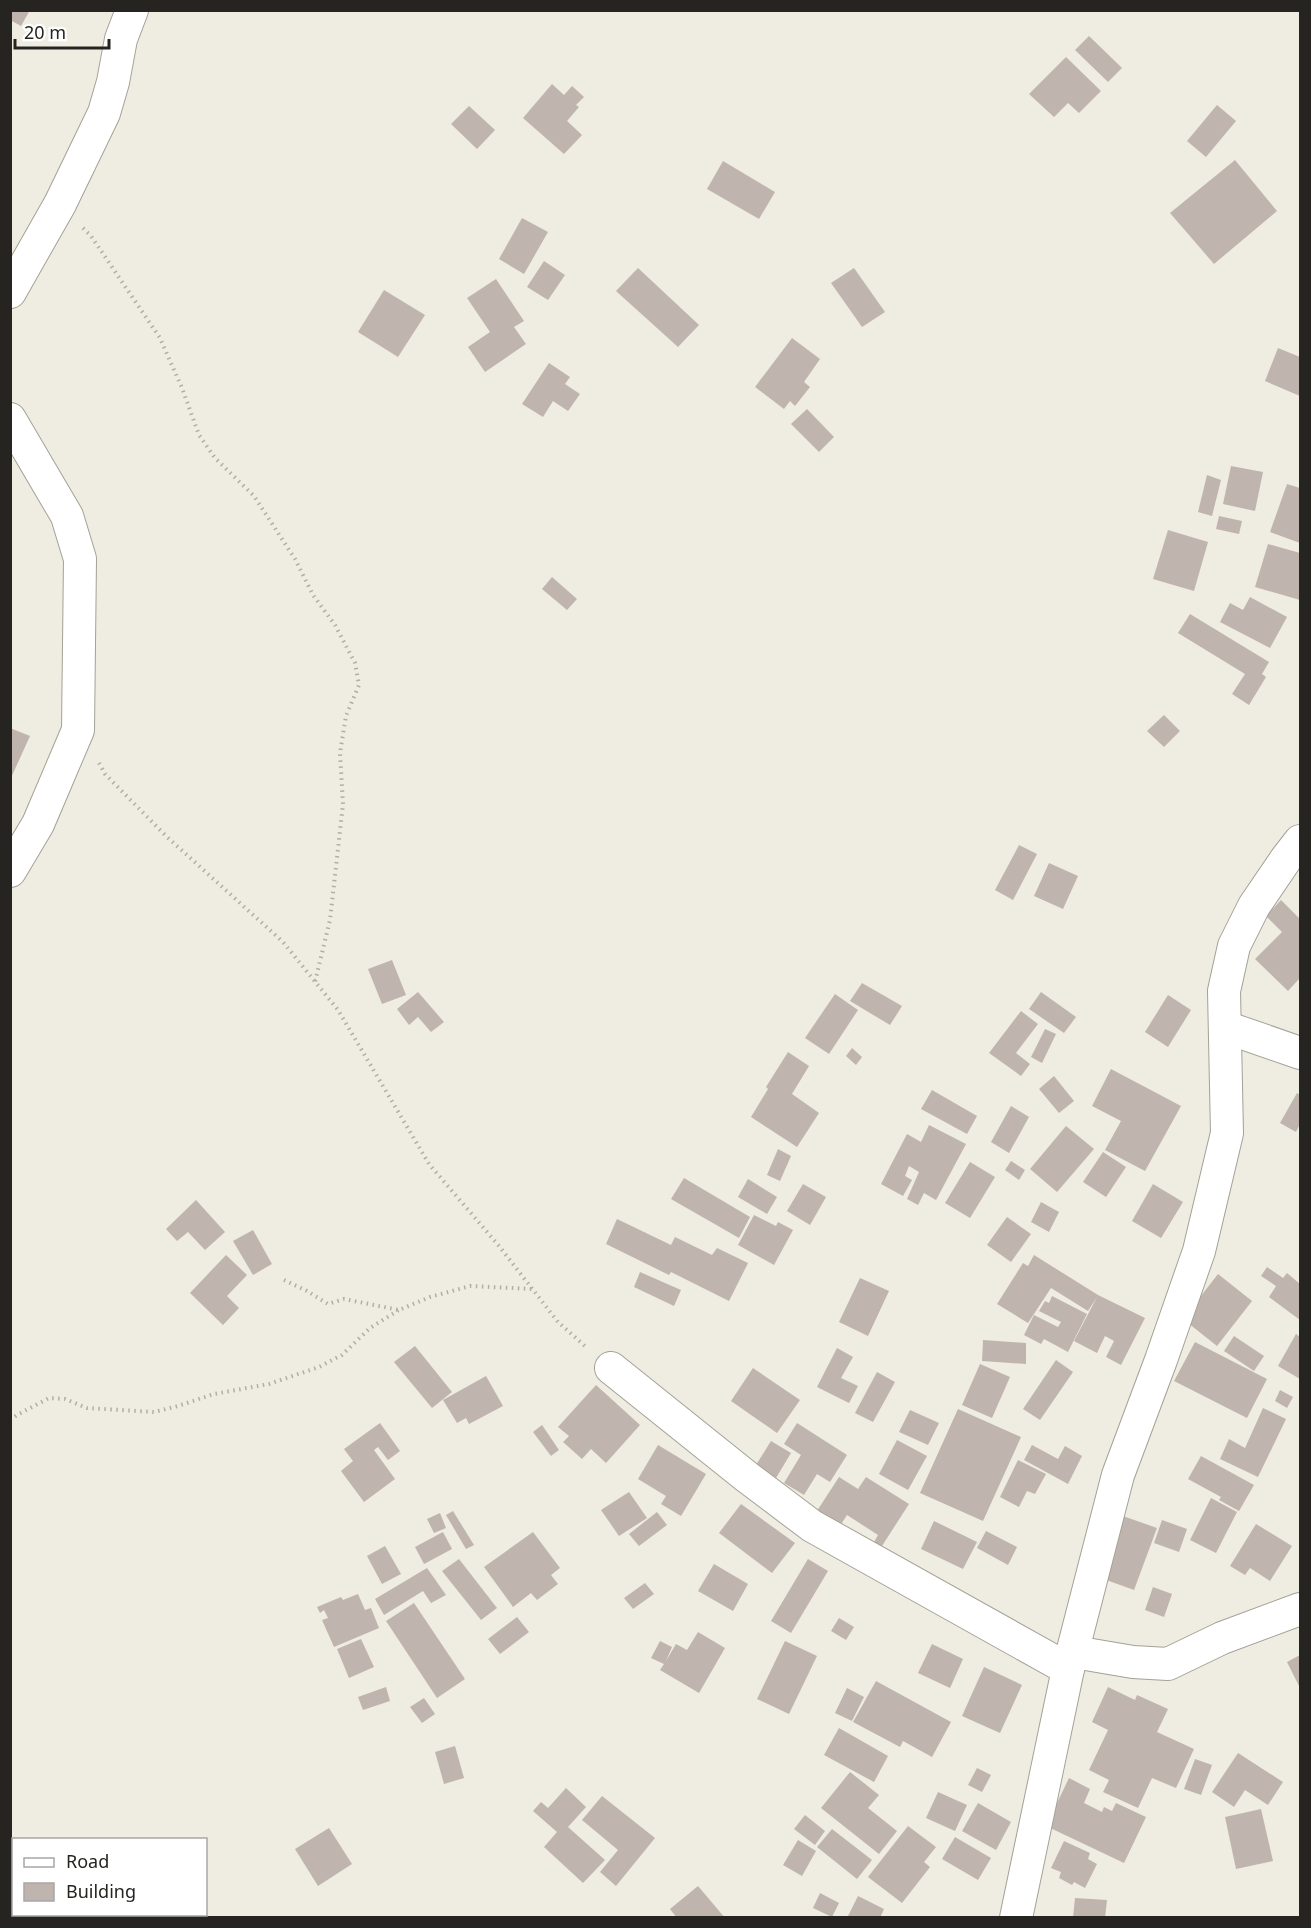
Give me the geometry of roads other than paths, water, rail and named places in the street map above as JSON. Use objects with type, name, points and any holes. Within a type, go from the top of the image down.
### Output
[{"type":"street","points":[[10,292],[60,204],[104,113],[113,82],[121,39],[132,10]]},
{"type":"street","points":[[10,419],[67,516],[80,559],[78,730],[38,824],[10,872]]},
{"type":"street","points":[[1016,1917],[1071,1661],[1118,1475],[1199,1251],[1225,1144],[1227,1133],[1224,991],[1234,946],[1254,906],[1300,841]]},
{"type":"street","points":[[1225,1027],[1300,1053]]},
{"type":"street","points":[[611,1368],[812,1526],[1071,1661],[1168,1664],[1222,1638],[1300,1609]]}]
